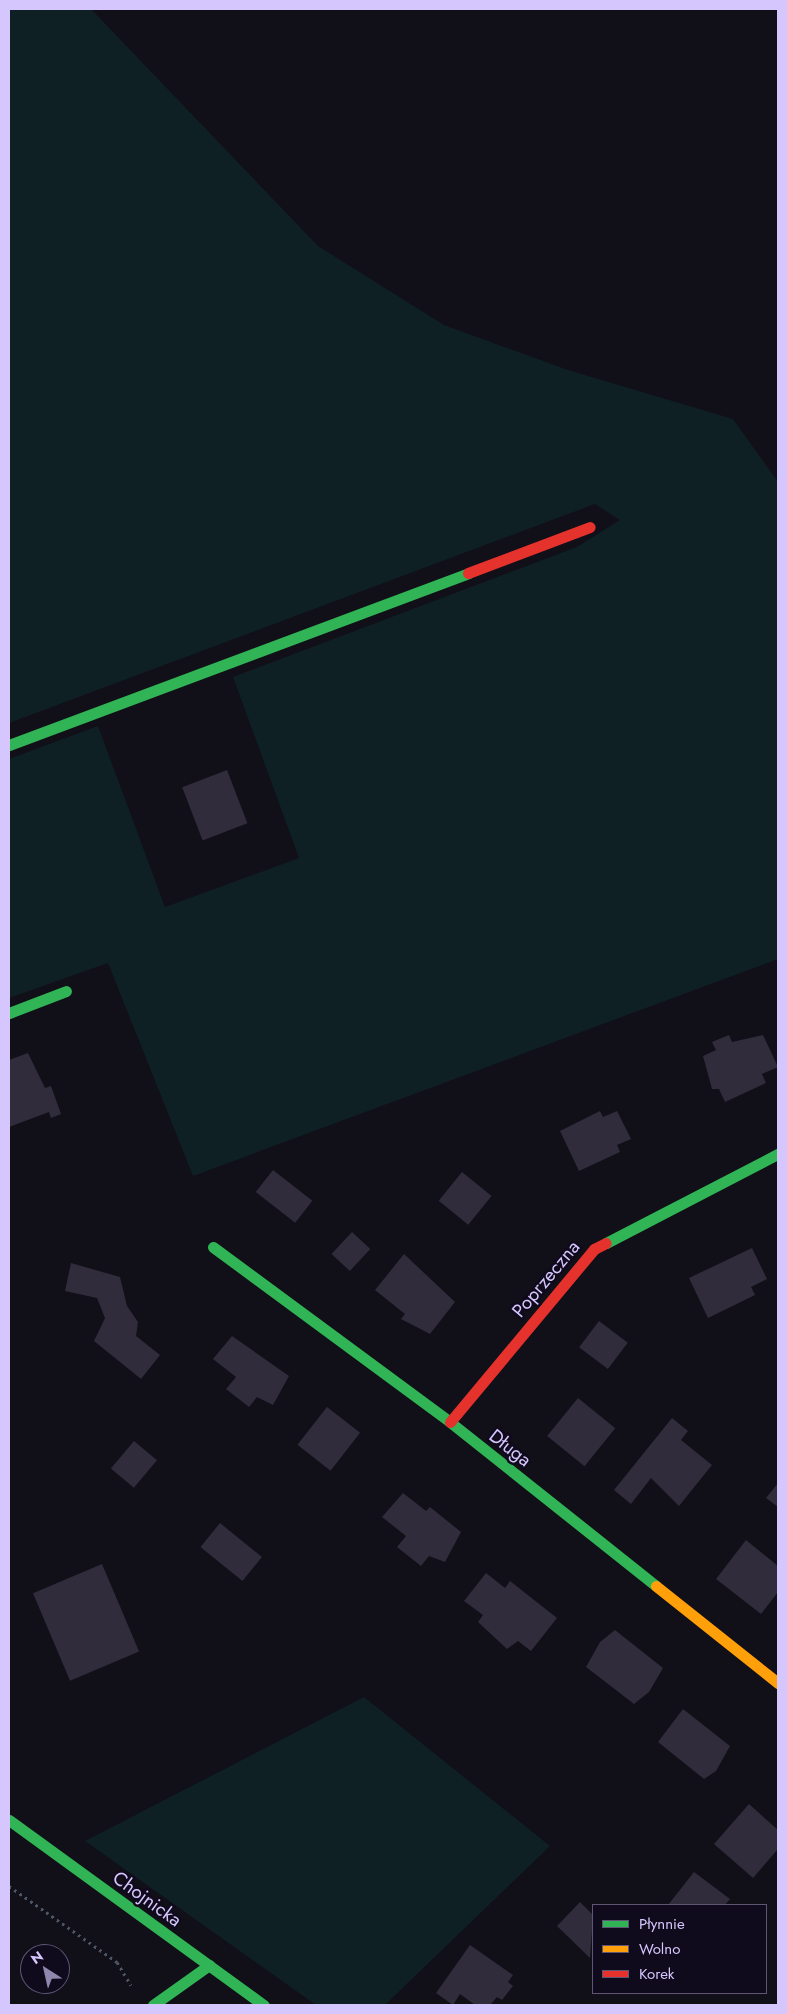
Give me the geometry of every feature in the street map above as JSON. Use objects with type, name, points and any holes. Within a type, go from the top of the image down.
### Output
[{"type":"street","points":[[9,745],[590,527]]},
{"type":"street","points":[[9,1013],[66,991]]},
{"type":"street","name":"Poprzeczna","points":[[450,1422],[594,1249],[778,1154]]},
{"type":"street","name":"Długa","points":[[214,1247],[450,1422],[778,1683]]},
{"type":"street","name":"Chojnicka","points":[[9,1820],[264,2005]]},
{"type":"street","points":[[153,2005],[209,1965]]},
{"type":"path","points":[[9,1886],[117,1962],[133,1991]]},
{"type":"shaded area","points":[[9,9],[91,9],[318,246],[444,325],[568,370],[733,419],[778,482],[778,959],[193,1176],[108,963],[9,998],[9,759],[98,726],[165,907],[299,858],[233,677],[577,547],[620,520],[595,504],[9,723]]},
{"type":"shaded area","points":[[364,1697],[550,1846],[385,2005],[316,2005],[85,1841]]},
{"type":"building","points":[[227,770],[247,823],[203,840],[182,787]]},
{"type":"building","points":[[729,1035],[732,1042],[763,1035],[778,1067],[762,1074],[766,1083],[725,1102],[719,1089],[712,1089],[703,1056],[716,1050],[712,1042]]},
{"type":"building","points":[[28,1053],[45,1088],[51,1086],[61,1114],[51,1118],[49,1112],[9,1127],[9,1060]]},
{"type":"building","points":[[600,1111],[603,1117],[617,1111],[631,1139],[617,1145],[620,1152],[579,1171],[560,1131]]},
{"type":"building","points":[[273,1170],[312,1201],[295,1223],[256,1192]]},
{"type":"building","points":[[462,1172],[492,1196],[468,1225],[439,1201]]},
{"type":"building","points":[[352,1232],[370,1249],[350,1271],[332,1254]]},
{"type":"building","points":[[752,1248],[767,1279],[751,1287],[755,1295],[708,1318],[689,1278]]},
{"type":"building","points":[[404,1254],[455,1302],[430,1334],[401,1319],[405,1314],[375,1290]]},
{"type":"building","points":[[71,1263],[120,1277],[127,1306],[138,1322],[136,1336],[160,1355],[141,1379],[94,1341],[105,1318],[97,1298],[65,1291]]},
{"type":"building","points":[[599,1321],[628,1343],[608,1369],[579,1347]]},
{"type":"building","points":[[232,1336],[289,1376],[273,1405],[257,1397],[249,1407],[226,1389],[236,1377],[213,1359]]},
{"type":"building","points":[[578,1398],[615,1428],[584,1466],[547,1436]]},
{"type":"building","points":[[327,1407],[360,1433],[331,1471],[297,1445]]},
{"type":"building","points":[[672,1418],[688,1431],[681,1440],[712,1465],[679,1506],[651,1478],[631,1504],[614,1490]]},
{"type":"building","points":[[134,1441],[157,1460],[134,1488],[111,1469]]},
{"type":"building","points":[[778,1483],[778,1507],[766,1498]]},
{"type":"building","points":[[403,1493],[426,1511],[430,1507],[461,1532],[445,1562],[429,1556],[421,1566],[397,1547],[406,1536],[382,1517]]},
{"type":"building","points":[[220,1523],[262,1557],[242,1581],[200,1547]]},
{"type":"building","points":[[746,1540],[778,1566],[778,1592],[761,1614],[716,1579]]},
{"type":"building","points":[[102,1564],[139,1651],[70,1681],[33,1593]]},
{"type":"building","points":[[486,1573],[505,1588],[510,1581],[557,1618],[531,1651],[518,1641],[507,1649],[478,1622],[483,1615],[464,1601]]},
{"type":"building","points":[[615,1630],[663,1668],[649,1692],[634,1704],[586,1667],[600,1642]]},
{"type":"building","points":[[683,1709],[730,1746],[716,1771],[704,1779],[658,1742]]},
{"type":"building","points":[[749,1804],[778,1830],[778,1849],[753,1878],[714,1844]]},
{"type":"building","points":[[694,1872],[730,1899],[726,1904],[669,1904]]},
{"type":"building","points":[[580,1902],[592,1914],[590,1958],[557,1926]]},
{"type":"building","points":[[470,1945],[513,1975],[508,1982],[513,1986],[502,2000],[497,1997],[490,2005],[475,2005],[460,1994],[453,2005],[436,1993]]},
{"type":"traffic: fast","points":[[9,745],[468,573]]},
{"type":"traffic: fast","points":[[9,1013],[66,991]]},
{"type":"traffic: fast","points":[[606,1243],[778,1154]]},
{"type":"traffic: fast","points":[[213,1247],[450,1422],[656,1586]]},
{"type":"traffic: fast","points":[[9,1820],[264,2005]]},
{"type":"traffic: fast","points":[[153,2005],[209,1965]]},
{"type":"traffic: slow","points":[[656,1586],[778,1683]]},
{"type":"traffic: jam","points":[[468,573],[590,527]]},
{"type":"traffic: jam","points":[[450,1422],[594,1249],[606,1243]]}]
